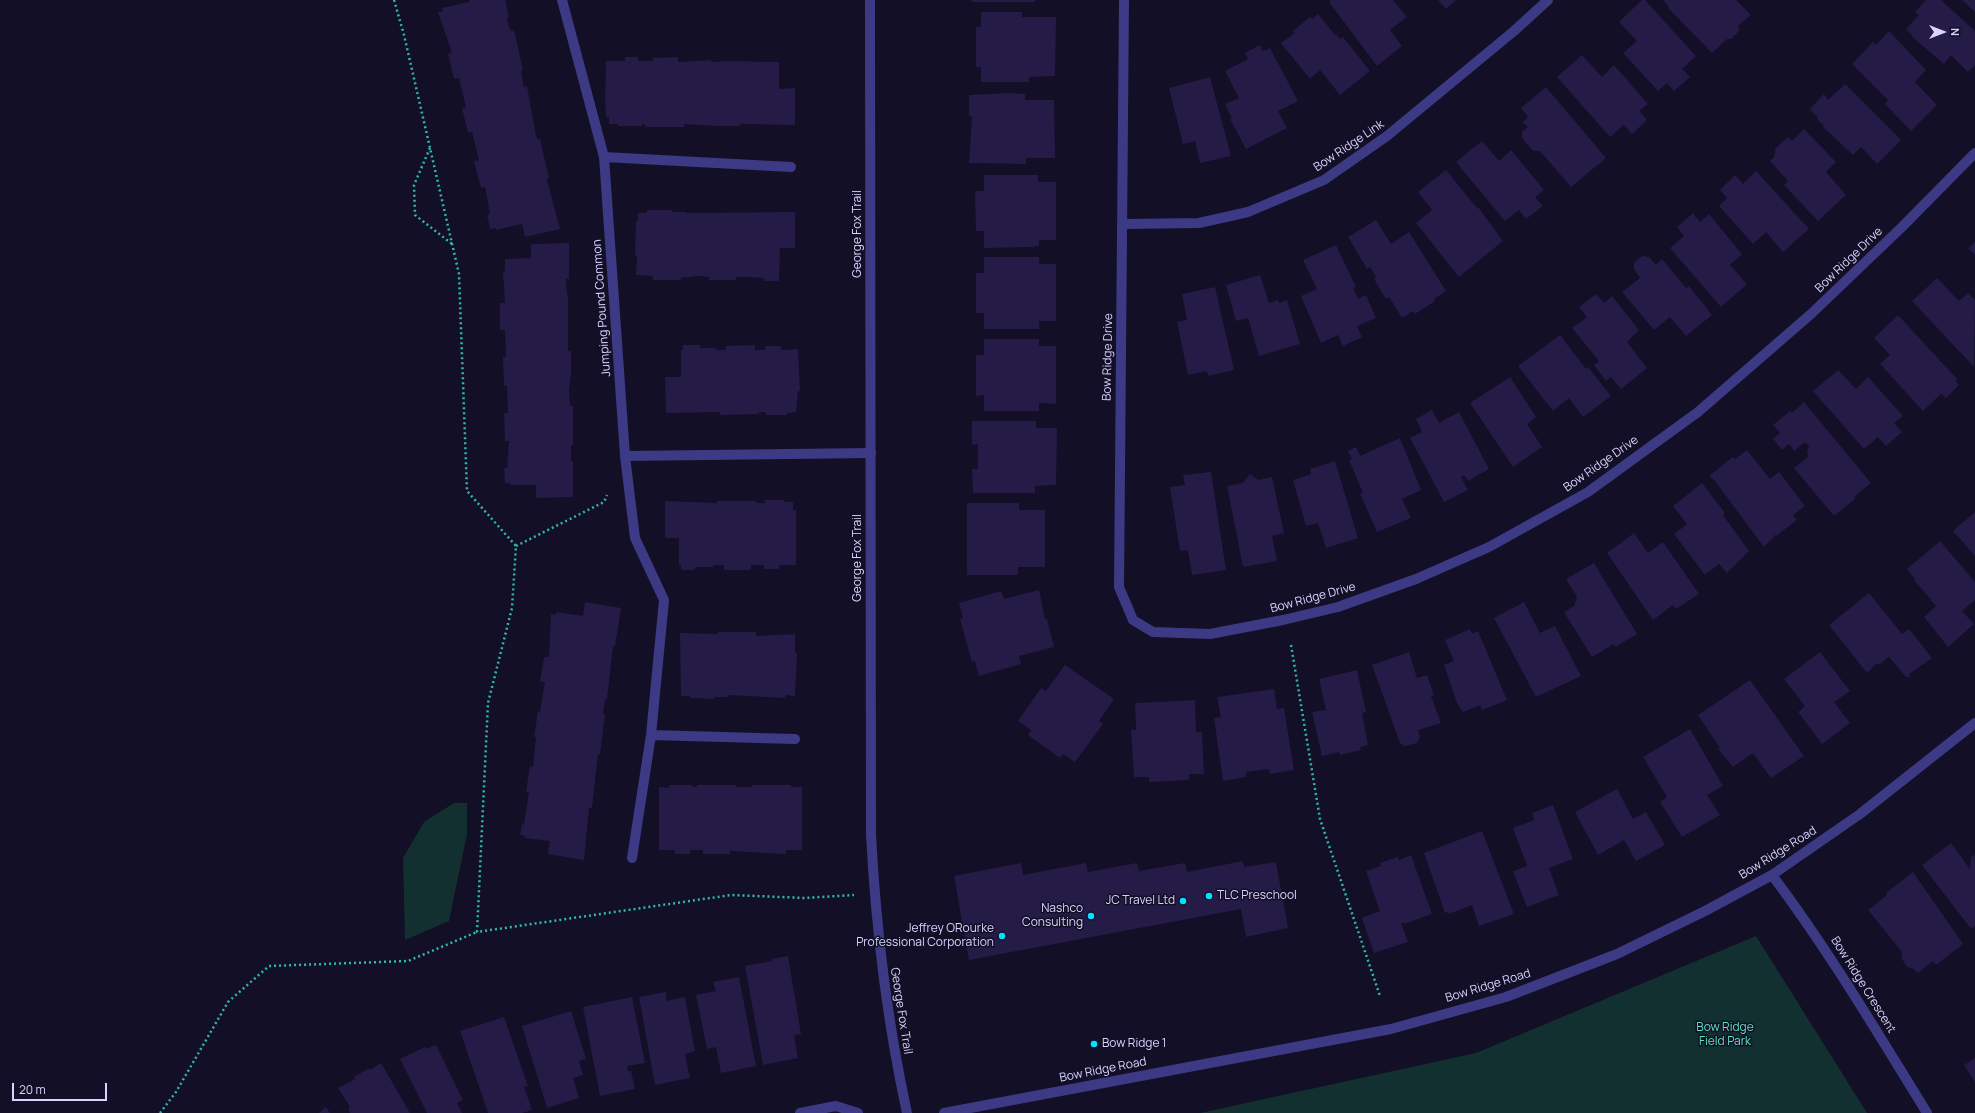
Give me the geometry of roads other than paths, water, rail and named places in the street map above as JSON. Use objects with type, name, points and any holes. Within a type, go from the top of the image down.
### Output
[{"type":"street","name":"Jumping Pound Common","points":[[562,0],[604,157],[626,456],[634,538],[664,600],[652,735],[632,858]]},
{"type":"street","name":"George Fox Trail","points":[[870,0],[871,835],[874,893],[881,968],[890,1035],[907,1113]]},
{"type":"street","name":"Bow Ridge Drive","points":[[1124,0],[1119,587],[1133,620],[1153,632],[1210,634],[1283,620],[1338,607],[1416,579],[1489,547],[1588,492],[1698,412],[1811,314],[1902,227],[1975,153]]},
{"type":"street","name":"Bow Ridge Link","points":[[1123,224],[1199,223],[1248,212],[1324,180],[1387,136],[1514,31],[1548,0]]},
{"type":"street","points":[[604,157],[791,167]]},
{"type":"street","points":[[626,456],[871,453]]},
{"type":"street","name":"Bow Ridge Road","points":[[944,1113],[1391,1029],[1506,997],[1617,954],[1706,911],[1772,875],[1860,814],[1975,723]]},
{"type":"street","points":[[652,735],[795,739]]},
{"type":"street","name":"Bow Ridge Crescent","points":[[1772,875],[1801,914],[1856,998],[1927,1113]]},
{"type":"street","points":[[800,1113],[836,1106],[858,1113]]},
{"type":"place","name":"TLC Preschool","points":[[1209,896]]},
{"type":"place","name":"JC Travel Ltd","points":[[1183,901]]},
{"type":"place","name":"Nashco Consulting","points":[[1091,916]]},
{"type":"place","name":"Jeffrey ORourke Professional Corporation","points":[[1002,936]]},
{"type":"place","name":"Bow Ridge 1","points":[[1094,1044]]},
{"type":"park label","name":"Bow Ridge Field Park","points":[[1725,1035]]}]
